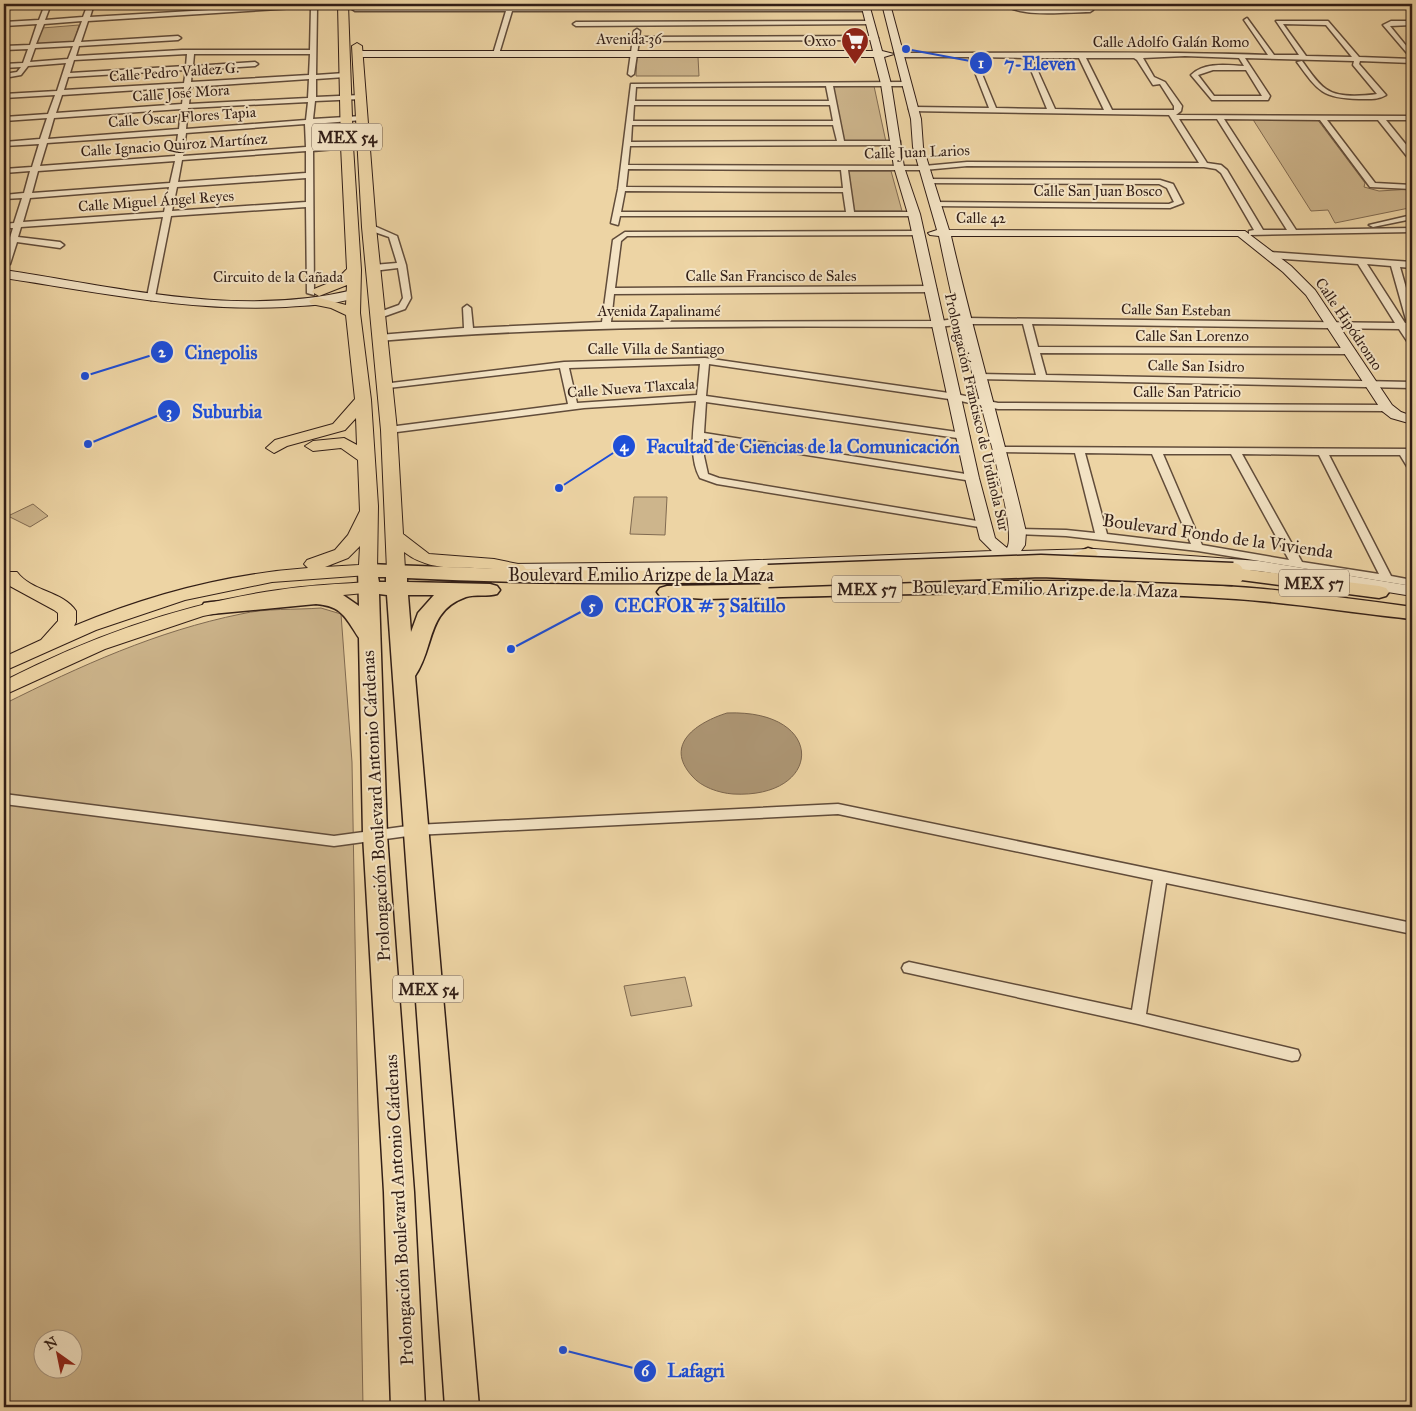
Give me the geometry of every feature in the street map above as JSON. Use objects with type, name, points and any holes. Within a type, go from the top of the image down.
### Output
[{"type":"highway","points":[[1088,554],[1080,558],[1079,564],[1084,570],[1103,579]]},
{"type":"highway","points":[[658,591],[676,586],[964,581],[992,575],[1009,556],[1030,576],[1045,579],[1103,579],[1224,586],[1282,592],[1335,602]]},
{"type":"highway","name":"Boulevard Emilio Arizpe de la Maza","points":[[397,580],[427,571],[495,576],[637,578],[768,576],[1041,566],[1132,568],[1233,574],[1318,583],[1412,598]]},
{"type":"highway","name":"Boulevard Emilio Arizpe de la Maza","points":[[369,579],[397,580],[464,590],[715,593],[1022,586],[1121,588],[1248,594],[1335,602],[1412,613]]},
{"type":"highway","name":"Prolongación Boulevard Antonio Cárdenas","points":[[369,579],[368,635],[375,835],[407,1315],[408,1407]]},
{"type":"highway","name":"Prolongación Boulevard Antonio Cárdenas","points":[[397,580],[415,830],[462,1407]]},
{"type":"highway","points":[[405,677],[429,613],[441,600],[464,590]]},
{"type":"highway","points":[[211,608],[327,597],[343,602],[368,635]]},
{"type":"main road","name":"MEX 54","points":[[343,4],[345,98],[354,270],[353,294]]},
{"type":"main road","name":"Prolongación Francisco de Urdiñola Sur","points":[[866,6],[886,84],[897,144],[898,167],[914,214],[932,289],[972,478],[990,543],[1009,556],[1017,546],[1018,532],[1000,450],[964,321],[944,233],[924,168],[913,109],[886,4]]},
{"type":"main road","name":"MEX 54","points":[[357,36],[369,227],[377,313]]},
{"type":"main road","name":"Avenida 36","points":[[358,54],[900,55]]},
{"type":"main road","name":"Calle 42","points":[[918,233],[1241,233]]},
{"type":"main road","name":"Calle Hipódromo","points":[[1241,233],[1270,255],[1311,293],[1334,325],[1369,383],[1387,408],[1407,419]]},
{"type":"main road","points":[[373,265],[366,267],[364,286],[353,294],[363,299],[371,327],[378,335]]},
{"type":"main road","name":"Circuito de la Cañada","points":[[4,267],[152,292],[197,304],[235,306],[315,296],[335,300],[353,294]]},
{"type":"main road","points":[[315,296],[341,283],[354,270]]},
{"type":"main road","name":"Prolongación Boulevard Antonio Cárdenas","points":[[353,294],[369,506],[369,579]]},
{"type":"main road","points":[[315,296],[353,313]]},
{"type":"main road","name":"Prolongación Boulevard Antonio Cárdenas","points":[[377,313],[390,451],[397,580]]},
{"type":"main road","points":[[362,400],[340,427],[322,434],[281,443],[274,450],[281,452],[338,442],[349,445],[365,457]]},
{"type":"main road","points":[[386,410],[364,431],[390,451]]},
{"type":"main road","points":[[242,582],[340,556],[350,548],[356,539],[369,506]]},
{"type":"main road","points":[[394,536],[423,558],[435,561],[494,564],[517,569]]},
{"type":"main road","points":[[427,571],[446,569],[710,567],[1088,554],[1250,565],[1412,591]]},
{"type":"main road","name":"Boulevard Emilio Arizpe de la Maza","points":[[4,665],[45,644],[100,621],[158,601],[242,582],[322,572],[369,579]]},
{"type":"main road","points":[[11,576],[20,586],[58,604],[67,611],[67,622],[45,644]]},
{"type":"main road","name":"Boulevard Emilio Arizpe de la Maza","points":[[4,689],[94,647],[191,614],[211,608],[369,579]]},
{"type":"main road","points":[[4,683],[22,671],[90,637],[100,621],[137,624],[191,614]]},
{"type":"street","points":[[4,7],[48,4],[22,73],[8,76]]},
{"type":"street","points":[[4,267],[28,195],[51,116],[91,4]]},
{"type":"street","points":[[4,29],[41,24],[314,7],[336,4]]},
{"type":"street","points":[[1007,4],[1024,10],[1090,10]]},
{"type":"street","points":[[355,11],[510,6],[866,6]]},
{"type":"street","points":[[496,54],[510,6]]},
{"type":"street","points":[[632,74],[639,6]]},
{"type":"street","points":[[748,6],[751,54]]},
{"type":"street","points":[[85,21],[220,7],[314,7]]},
{"type":"street","points":[[314,7],[312,99],[308,122],[315,296]]},
{"type":"street","points":[[1247,20],[1272,56]]},
{"type":"street","points":[[1285,21],[1322,21],[1329,24],[1357,62],[1382,95],[1371,97],[1328,95],[1322,91],[1277,23],[1285,21]]},
{"type":"street","points":[[576,24],[871,23]]},
{"type":"street","points":[[1412,23],[1386,25],[1412,59]]},
{"type":"street","points":[[4,24],[41,24]]},
{"type":"street","points":[[4,48],[178,38]]},
{"type":"street","points":[[637,39],[875,38]]},
{"type":"street","points":[[4,66],[192,52],[313,52]]},
{"type":"street","points":[[152,292],[179,158],[192,52]]},
{"type":"street","name":"Calle Adolfo Galán Romo","points":[[1137,58],[1185,54],[1272,56],[1302,60]]},
{"type":"street","name":"Calle Adolfo Galán Romo","points":[[900,55],[1081,55],[1412,64]]},
{"type":"street","points":[[971,55],[993,110]]},
{"type":"street","points":[[1028,55],[1052,111]]},
{"type":"street","points":[[1081,55],[1109,112]]},
{"type":"street","points":[[1137,58],[1151,78],[1163,83],[1177,104],[1178,110],[1173,115]]},
{"type":"street","points":[[1242,58],[1249,68],[1266,96],[1265,98],[1214,98],[1209,96],[1194,75],[1200,71],[1221,68],[1249,68]]},
{"type":"street","name":"Calle Adolfo Galán Romo","points":[[1357,62],[1412,59]]},
{"type":"street","points":[[66,75],[255,64]]},
{"type":"street","name":"Calle Pedro Valdez G.","points":[[4,96],[345,75]]},
{"type":"street","points":[[829,84],[841,144]]},
{"type":"street","points":[[615,223],[622,189],[632,87],[634,85],[907,84]]},
{"type":"street","name":"Calle José Mora","points":[[4,119],[186,106],[361,98]]},
{"type":"street","points":[[631,103],[833,103]]},
{"type":"street","points":[[913,109],[1109,112],[1323,119],[1412,118]]},
{"type":"street","points":[[1173,115],[1208,165],[1224,172],[1260,233]]},
{"type":"street","points":[[1219,117],[1293,232]]},
{"type":"street","name":"Calle Óscar Flores Tapia","points":[[4,144],[362,118]]},
{"type":"street","points":[[1380,118],[1412,157]]},
{"type":"street","points":[[1323,119],[1373,185],[1412,187]]},
{"type":"street","points":[[629,123],[836,123]]},
{"type":"street","points":[[1398,139],[1412,140]]},
{"type":"street","points":[[626,144],[897,144]]},
{"type":"street","name":"Calle Ignacio Quiroz Martínez","points":[[4,171],[347,146]]},
{"type":"street","name":"Calle Juan Larios","points":[[623,167],[924,168],[967,164],[1208,165]]},
{"type":"street","points":[[844,167],[850,215]]},
{"type":"street","points":[[4,199],[28,195],[310,175]]},
{"type":"street","name":"Calle San Juan Bosco","points":[[928,181],[1022,193],[1170,206],[1179,203],[1170,186],[1160,182],[1022,193],[934,204]]},
{"type":"street","points":[[622,189],[848,190]]},
{"type":"street","name":"Calle Miguel Ángel Reyes","points":[[4,226],[311,204]]},
{"type":"street","points":[[618,214],[914,214]]},
{"type":"street","points":[[1348,231],[1412,217]]},
{"type":"street","points":[[369,227],[392,236],[402,265],[407,298],[405,304],[394,311],[377,313]]},
{"type":"street","points":[[1348,231],[1412,230]]},
{"type":"street","name":"Calle 42","points":[[1241,233],[1348,231]]},
{"type":"street","name":"Calle 42","points":[[610,291],[617,240],[621,235],[638,233],[918,233]]},
{"type":"street","points":[[14,239],[60,245]]},
{"type":"street","points":[[1270,255],[1412,265]]},
{"type":"street","points":[[1361,262],[1412,342]]},
{"type":"street","points":[[1394,264],[1412,325]]},
{"type":"street","points":[[373,265],[402,265]]},
{"type":"street","name":"Calle San Francisco de Sales","points":[[610,291],[932,289]]},
{"type":"street","points":[[606,324],[610,291]]},
{"type":"street","points":[[467,308],[470,329]]},
{"type":"street","name":"Calle San Esteban","points":[[940,324],[964,321],[1412,325]]},
{"type":"street","points":[[1027,322],[1042,378]]},
{"type":"street","name":"Avenida Zapalinamé","points":[[378,335],[470,329],[606,324],[940,324]]},
{"type":"street","name":"Calle San Lorenzo","points":[[1034,350],[1350,352]]},
{"type":"street","points":[[705,362],[699,435],[699,466],[704,476],[717,481],[985,525]]},
{"type":"street","name":"Calle Villa de Santiago","points":[[383,387],[564,365],[705,362],[956,397],[987,405]]},
{"type":"street","points":[[564,365],[572,406]]},
{"type":"street","name":"Calle San Isidro","points":[[980,377],[1369,383],[1412,386]]},
{"type":"street","name":"Calle Nueva Tlaxcala","points":[[388,430],[572,406],[643,400],[702,398],[964,436]]},
{"type":"street","name":"Calle San Patricio","points":[[987,405],[1387,408]]},
{"type":"street","points":[[699,435],[972,478]]},
{"type":"street","points":[[1000,450],[1408,452],[1412,466]]},
{"type":"street","points":[[1156,450],[1198,548]]},
{"type":"street","points":[[1234,450],[1297,563]]},
{"type":"street","points":[[1080,451],[1102,536]]},
{"type":"street","points":[[1322,451],[1387,579]]},
{"type":"street","name":"Boulevard Fondo de la Vivienda","points":[[1018,532],[1041,531],[1102,536],[1198,548],[1412,583]]},
{"type":"street","points":[[4,799],[334,841],[415,830],[838,808],[1412,929]]},
{"type":"street","points":[[1138,1018],[1160,877]]},
{"type":"street","points":[[909,968],[1138,1018],[1292,1055]]},
{"type":"shaded area","points":[[79,25],[74,43],[35,45],[42,28]]},
{"type":"shaded area","points":[[637,57],[698,57],[699,76],[636,76]]},
{"type":"shaded area","points":[[874,86],[886,142],[842,142],[833,87]]},
{"type":"shaded area","points":[[1252,118],[1317,119],[1365,183],[1364,187],[1379,191],[1412,189],[1412,204],[1409,208],[1335,223],[1328,210],[1311,211]]},
{"type":"shaded area","points":[[846,171],[891,171],[902,211],[852,211]]},
{"type":"shaded area","points":[[634,497],[667,497],[665,535],[630,534]]},
{"type":"shaded area","points":[[33,504],[48,516],[30,527],[8,516]]},
{"type":"shaded area","points":[[321,608],[341,614],[352,762],[363,1407],[4,1407],[4,704],[90,663],[149,640],[210,621],[270,610]]},
{"type":"shaded area","points":[[727,713],[760,716],[783,725],[797,738],[802,754],[797,770],[785,783],[763,792],[733,794],[711,789],[692,776],[684,764],[681,754],[683,744],[696,728]]},
{"type":"shaded area","points":[[685,977],[692,1006],[631,1016],[624,986]]},
{"type":"place","name":"7-Eleven","points":[[906,49]]},
{"type":"place","name":"Oxxo","points":[[855,65]]},
{"type":"place","name":"Cinepolis","points":[[85,376]]},
{"type":"place","name":"Suburbia","points":[[88,444]]},
{"type":"place","name":"Facultad de Ciencias de la Comunicación","points":[[559,488]]},
{"type":"place","name":"CECFOR # 3 Saltillo","points":[[511,649]]},
{"type":"place","name":"Lafagri","points":[[563,1350]]}]
